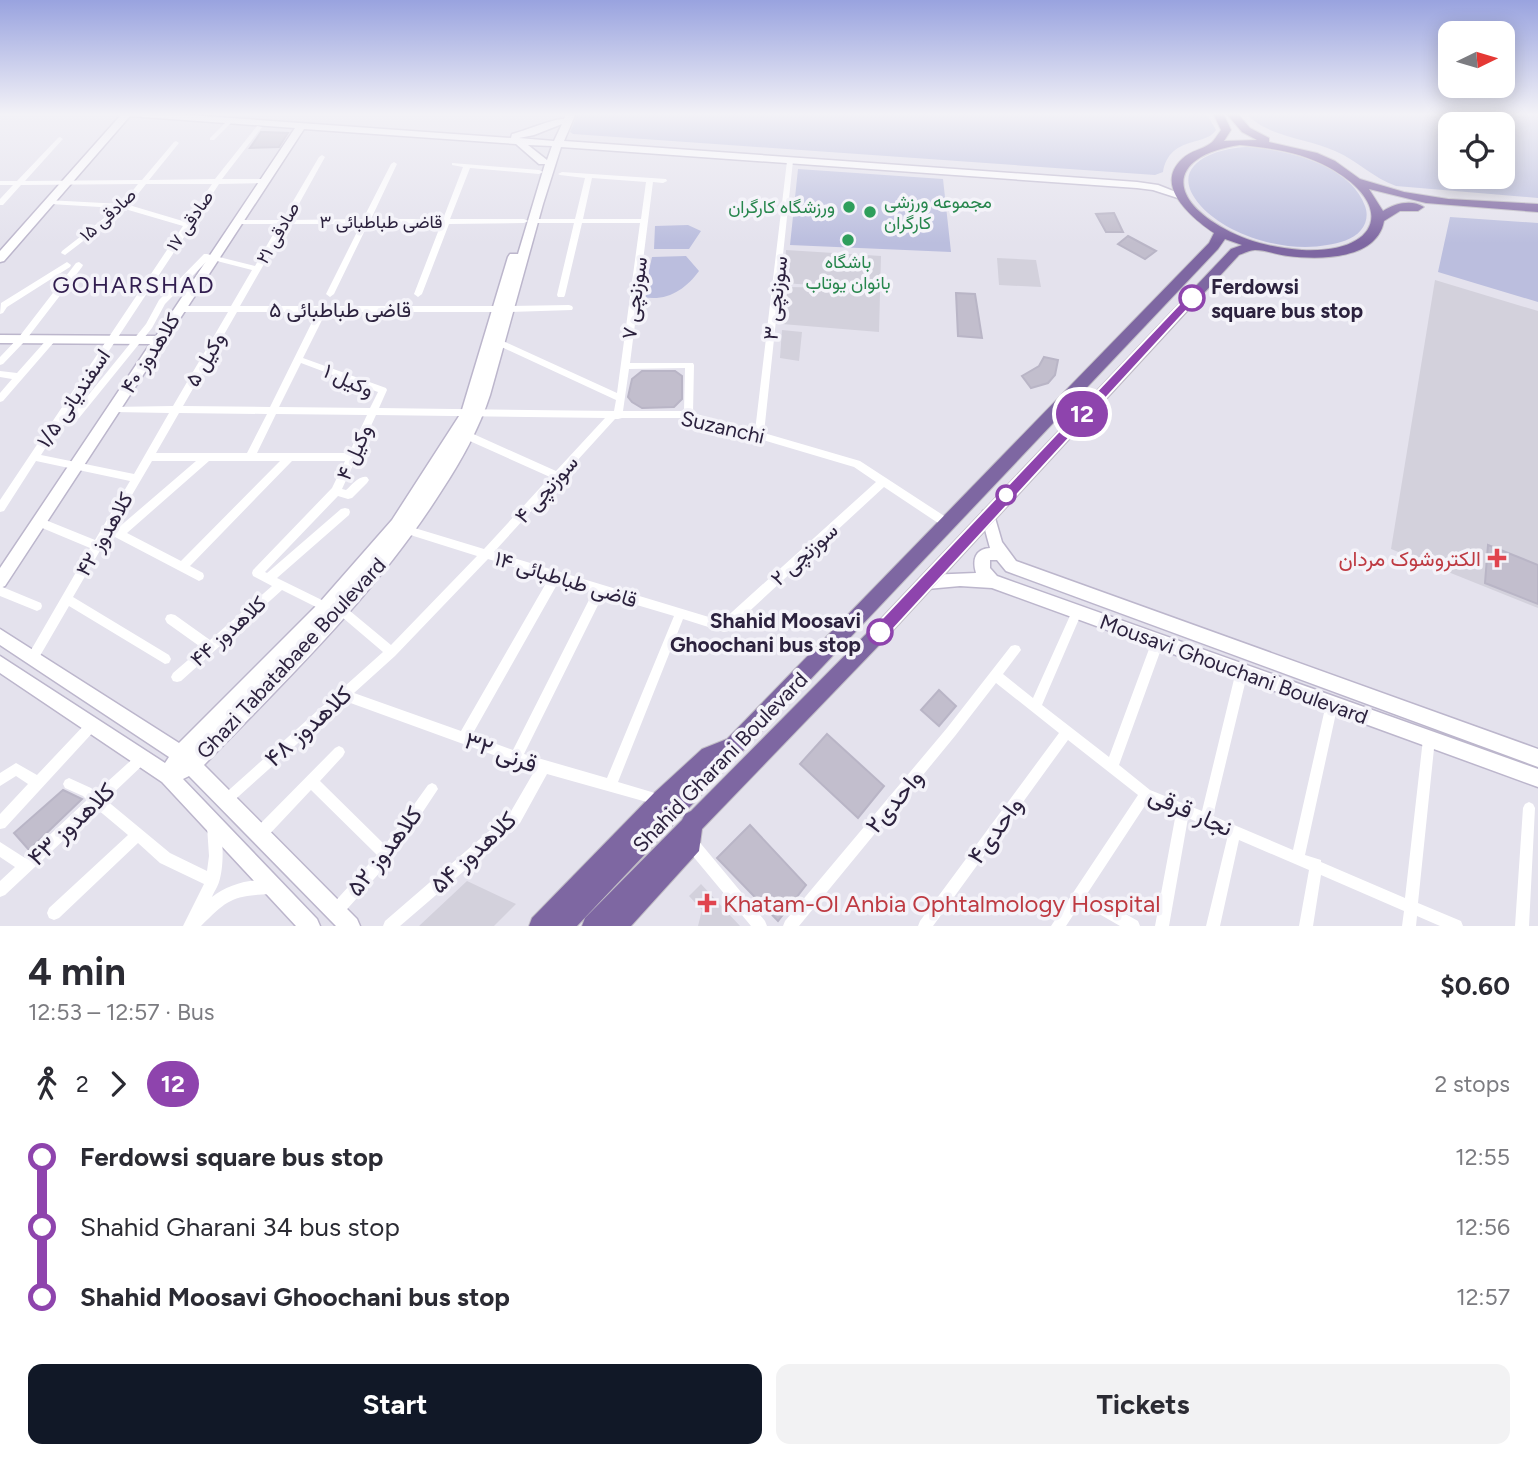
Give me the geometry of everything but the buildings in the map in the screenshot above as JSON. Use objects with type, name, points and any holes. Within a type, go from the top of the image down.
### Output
[{"type":"main road","points":[[0,252],[87,156]]},
{"type":"main road","name":"کلاهدوز ۴۰","points":[[0,581],[281,156]]},
{"type":"main road","points":[[537,156],[548,168],[559,156]]},
{"type":"main road","name":"Ghazi Tabatabaee Boulevard","points":[[168,776],[408,530],[466,435],[529,221],[551,156]]},
{"type":"main road","points":[[712,156],[790,162],[857,163]]},
{"type":"main road","points":[[781,156],[1160,184],[1181,196],[1235,252]]},
{"type":"main road","points":[[1181,196],[1176,177],[1180,165],[1189,156]]},
{"type":"main road","points":[[1312,156],[1324,160],[1355,180],[1391,194],[1421,200],[1538,208]]},
{"type":"main road","points":[[1160,184],[1176,177]]},
{"type":"main road","points":[[1218,236],[1289,253],[1343,251],[1360,245],[1374,232],[1378,219],[1376,205],[1355,180]]},
{"type":"main road","points":[[0,258],[64,183]]},
{"type":"main road","points":[[1391,194],[1384,198],[1397,207],[1538,215]]},
{"type":"main road","points":[[1378,219],[1397,207]]},
{"type":"main road","name":"Shahid Gharani Boulevard","points":[[561,926],[948,524],[1218,236]]},
{"type":"main road","name":"Shahid Gharani Boulevard","points":[[593,926],[613,916],[1235,252],[1255,245]]},
{"type":"main road","name":"Ghazi Tabatabaee Boulevard","points":[[333,608],[397,524],[472,414],[500,343],[505,309]]},
{"type":"main road","points":[[0,339],[160,340]]},
{"type":"main road","points":[[988,515],[992,540],[1000,554],[986,554],[982,558],[982,570],[992,581]]},
{"type":"main road","name":"Mousavi Ghouchani Boulevard","points":[[1000,554],[1011,566],[1538,758]]},
{"type":"main road","name":"Mousavi Ghouchani Boulevard","points":[[927,582],[960,579],[992,581],[1538,778]]},
{"type":"main road","points":[[0,636],[185,760],[350,926]]},
{"type":"main road","points":[[0,664],[168,776],[310,926]]},
{"type":"main road","points":[[540,926],[662,800],[709,756],[741,741],[750,750],[763,755]]},
{"type":"main road","points":[[613,916],[639,900],[692,832]]},
{"type":"street","points":[[0,203],[44,156]]},
{"type":"street","name":"صادقی ۱۵","points":[[65,253],[124,206],[165,156]]},
{"type":"street","name":"صادقی ۱۷","points":[[113,340],[217,181],[236,156]]},
{"type":"street","name":"صادقی ۲۱","points":[[234,309],[322,157]]},
{"type":"street","name":"سوزنچی ۳","points":[[759,434],[790,162]]},
{"type":"street","points":[[330,294],[394,164]]},
{"type":"street","points":[[454,164],[548,168],[589,176],[663,181]]},
{"type":"street","points":[[418,293],[467,166]]},
{"type":"street","points":[[561,295],[589,176]]},
{"type":"street","name":"سوزنچی ۷","points":[[615,416],[625,366],[650,180]]},
{"type":"street","points":[[0,183],[265,181]]},
{"type":"street","points":[[50,202],[124,206],[188,225]]},
{"type":"street","name":"قاضی طباطبائی ۳","points":[[237,222],[644,221]]},
{"type":"street","points":[[56,424],[76,416],[149,326],[162,302],[207,256],[257,268]]},
{"type":"street","points":[[0,311],[4,305],[67,265]]},
{"type":"street","points":[[0,362],[22,339],[79,265]]},
{"type":"street","name":"قاضی طباطبائی ۵","points":[[180,309],[569,308]]},
{"type":"street","name":"وکيل ۵","points":[[176,410],[234,309]]},
{"type":"street","points":[[250,457],[323,309]]},
{"type":"street","points":[[0,399],[52,339]]},
{"type":"street","name":"اسفندیانی ۱/۵","points":[[0,508],[113,340]]},
{"type":"street","points":[[500,343],[620,398]]},
{"type":"street","name":"وکيل ۱","points":[[298,359],[383,390],[371,413]]},
{"type":"street","points":[[625,366],[690,365],[688,415]]},
{"type":"street","points":[[0,374],[19,377]]},
{"type":"street","name":"Suzanchi","points":[[114,409],[688,415],[857,464],[948,524]]},
{"type":"street","name":"کلاهدوز ۴۲","points":[[33,657],[176,410]]},
{"type":"street","name":"وکيل ۴","points":[[336,491],[371,413]]},
{"type":"street","name":"سوزنچی ۴","points":[[391,652],[615,416]]},
{"type":"street","points":[[466,435],[557,476]]},
{"type":"street","points":[[34,457],[136,478]]},
{"type":"street","points":[[149,457],[350,457]]},
{"type":"street","points":[[118,534],[207,457]]},
{"type":"street","points":[[182,567],[290,457]]},
{"type":"street","points":[[262,576],[336,491],[348,495],[364,480]]},
{"type":"street","name":"سوزنچی ۲","points":[[724,627],[884,481]]},
{"type":"street","points":[[262,576],[345,512]]},
{"type":"street","points":[[39,522],[97,546]]},
{"type":"street","points":[[107,528],[199,576]]},
{"type":"street","name":"قاضی طباطبائی ۱۴","points":[[408,530],[724,627]]},
{"type":"street","points":[[262,576],[333,608],[391,652]]},
{"type":"street","points":[[464,738],[556,576]]},
{"type":"street","name":"کلاهدوز ۴۴","points":[[177,677],[280,585]]},
{"type":"street","points":[[516,757],[600,589]]},
{"type":"street","points":[[0,590],[37,606]]},
{"type":"street","points":[[67,599],[165,659]]},
{"type":"street","points":[[1035,708],[1077,612]]},
{"type":"street","points":[[610,786],[680,614]]},
{"type":"street","points":[[171,619],[210,647]]},
{"type":"street","points":[[1112,766],[1158,641]]},
{"type":"street","name":"واحدی۲","points":[[790,926],[1015,650]]},
{"type":"street","name":"کلاهدوز ۴۸","points":[[225,801],[391,652]]},
{"type":"street","points":[[1206,820],[1242,671]]},
{"type":"street","name":"نجار قرقی","points":[[995,675],[1146,794],[1456,926]]},
{"type":"street","name":"قرنی ۳۲","points":[[344,695],[544,768],[662,800]]},
{"type":"street","points":[[1298,858],[1332,704]]},
{"type":"street","points":[[0,823],[92,725]]},
{"type":"street","name":"واحدی۴","points":[[925,926],[1066,733]]},
{"type":"street","points":[[1409,926],[1429,739]]},
{"type":"street","points":[[259,835],[339,752]]},
{"type":"street","name":"کلاهدوز ۴۳","points":[[0,890],[142,758]]},
{"type":"street","name":"کلاهدوز ۵۴","points":[[390,926],[515,818],[544,768]]},
{"type":"street","points":[[0,780],[16,769],[38,783]]},
{"type":"street","points":[[311,781],[386,855]]},
{"type":"street","points":[[69,784],[87,792],[165,858],[213,881]]},
{"type":"street","name":"کلاهدوز ۵۲","points":[[335,912],[386,855],[432,789]]},
{"type":"street","points":[[1058,926],[1146,794]]},
{"type":"street","points":[[1162,926],[1183,810]]},
{"type":"street","points":[[1522,926],[1532,815]]},
{"type":"street","points":[[190,926],[213,881],[218,855],[212,822]]},
{"type":"street","points":[[1213,926],[1235,831]]},
{"type":"street","points":[[692,832],[760,926]]},
{"type":"street","points":[[54,913],[137,835]]},
{"type":"street","points":[[0,849],[26,866]]},
{"type":"street","points":[[1306,926],[1316,865]]},
{"type":"street","points":[[190,926],[225,893],[239,888],[273,887]]},
{"type":"street","points":[[1099,906],[1133,926]]},
{"type":"shaded area","points":[[888,156],[1170,156],[1163,172],[1155,175]]},
{"type":"shaded area","points":[[1209,156],[1298,156],[1315,162],[1346,179],[1357,192],[1365,206],[1366,218],[1363,227],[1354,236],[1341,242],[1311,247],[1259,240],[1226,225],[1200,205],[1188,180],[1191,170]]},
{"type":"shaded area","points":[[1345,156],[1438,156],[1438,189],[1515,189],[1515,156],[1538,156],[1538,198],[1396,186]]},
{"type":"shaded area","name":"مجموعه ورزشی کارگران","points":[[798,169],[943,179],[951,252],[790,245]]},
{"type":"shaded area","points":[[1450,217],[1538,223],[1538,302],[1438,272]]},
{"type":"shaded area","points":[[688,225],[701,231],[689,249],[654,249],[655,226]]},
{"type":"shaded area","points":[[786,250],[881,256],[879,332],[782,324],[784,287],[854,288],[784,283]]},
{"type":"shaded area","points":[[686,256],[699,271],[688,283],[668,296],[643,297],[652,257]]},
{"type":"shaded area","points":[[997,258],[1036,260],[1041,287],[999,285]]},
{"type":"shaded area","points":[[1435,280],[1538,311],[1538,608],[1391,549]]},
{"type":"shaded area","points":[[782,330],[802,332],[799,361],[780,358]]},
{"type":"shaded area","points":[[467,881],[516,904],[494,926],[419,926]]},
{"type":"shaded area","name":"Khatam-Ol Anbia Ophtalmology Hospital","points":[[701,884],[740,926],[698,926],[702,910],[689,896]]},
{"type":"bus line","name":"12","points":[[880,632],[1192,298]]},
{"type":"place","name":"ورزشگاه کارگران","points":[[849,207]]},
{"type":"place","name":"مجموعه ورزشی کارگران","points":[[870,212]]},
{"type":"place","name":"باشگاه بانوان یوتاب","points":[[848,240]]},
{"type":"place","name":"Ferdowsi square bus stop","points":[[1192,298]]},
{"type":"place","name":"الکتروشوک مردان","points":[[1497,558]]},
{"type":"place","name":"Shahid Moosavi Ghoochani bus stop","points":[[880,632]]},
{"type":"place","name":"Khatam-Ol Anbia Ophtalmology Hospital","points":[[707,903]]},
{"type":"district","name":"GOHARSHAD","points":[[134,285]]}]
